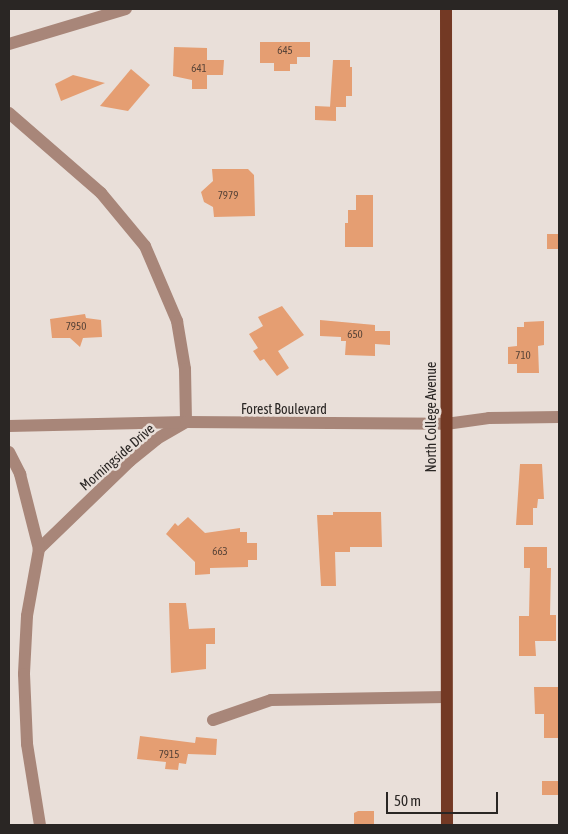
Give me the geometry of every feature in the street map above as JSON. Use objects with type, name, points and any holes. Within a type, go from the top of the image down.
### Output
[{"type":"main road","name":"North College Avenue","points":[[446,9],[447,825]]},
{"type":"street","points":[[9,44],[126,9]]},
{"type":"street","points":[[9,112],[100,193],[152,259],[182,338],[186,422]]},
{"type":"street","name":"Forest Boulevard","points":[[9,426],[186,422],[446,424],[489,418],[559,417]]},
{"type":"street","name":"Morningside Drive","points":[[39,549],[130,461],[157,439],[186,422]]},
{"type":"street","points":[[9,452],[20,474],[39,549],[27,616],[24,683],[28,753],[40,825]]},
{"type":"street","points":[[213,720],[271,700],[446,697]]},
{"type":"building","points":[[260,42],[310,42],[310,57],[297,57],[297,64],[290,64],[290,71],[274,71],[274,63],[260,63]]},
{"type":"building","points":[[174,47],[207,48],[207,60],[224,60],[223,75],[207,75],[207,89],[192,89],[192,80],[173,76]]},
{"type":"building","points":[[333,60],[350,60],[350,67],[352,67],[352,96],[346,96],[346,107],[330,107]]},
{"type":"building","points":[[131,69],[150,85],[128,111],[100,106]]},
{"type":"building","points":[[73,75],[105,83],[61,101],[55,84]]},
{"type":"building","points":[[315,106],[336,107],[336,121],[315,120]]},
{"type":"building","points":[[212,169],[248,169],[254,175],[255,216],[214,217],[213,207],[204,202],[201,192],[213,181]]},
{"type":"building","points":[[356,195],[373,195],[373,247],[345,247],[345,223],[348,223],[348,210],[356,210]]},
{"type":"building","points":[[547,234],[559,234],[559,249],[547,249]]},
{"type":"building","points":[[282,306],[304,335],[278,351],[289,368],[277,376],[264,359],[260,361],[253,351],[258,348],[249,334],[263,326],[258,317]]},
{"type":"building","points":[[85,314],[86,318],[101,320],[102,337],[83,338],[80,347],[70,338],[52,338],[50,319]]},
{"type":"building","points":[[320,320],[375,325],[375,331],[390,331],[390,345],[375,344],[375,356],[345,355],[346,341],[341,341],[341,337],[320,336]]},
{"type":"building","points":[[544,321],[544,345],[538,346],[539,373],[517,373],[517,364],[508,364],[508,347],[517,346],[517,327],[524,327],[524,322]]},
{"type":"building","points":[[520,464],[542,464],[544,499],[538,499],[537,508],[533,508],[533,525],[516,525]]},
{"type":"building","points":[[333,512],[381,512],[382,547],[350,547],[350,552],[335,552],[336,586],[321,586],[317,515],[333,515]]},
{"type":"building","points":[[188,517],[205,533],[240,528],[240,532],[247,532],[247,543],[257,543],[257,560],[248,560],[248,567],[210,568],[210,574],[195,575],[195,562],[166,534],[175,523],[178,526]]},
{"type":"building","points":[[524,547],[547,547],[547,568],[551,568],[550,615],[556,615],[556,641],[535,641],[536,656],[519,656],[519,616],[529,616],[530,568],[524,568]]},
{"type":"building","points":[[169,603],[186,603],[189,629],[215,628],[215,644],[206,644],[206,669],[171,673]]},
{"type":"building","points":[[534,687],[559,687],[559,738],[544,738],[544,714],[535,714]]},
{"type":"building","points":[[140,736],[195,743],[196,737],[217,739],[216,755],[188,754],[186,764],[179,763],[178,770],[165,769],[166,762],[137,759]]},
{"type":"building","points":[[542,781],[559,781],[559,795],[542,795]]},
{"type":"building","points":[[358,811],[374,811],[374,825],[354,825],[354,813]]}]
